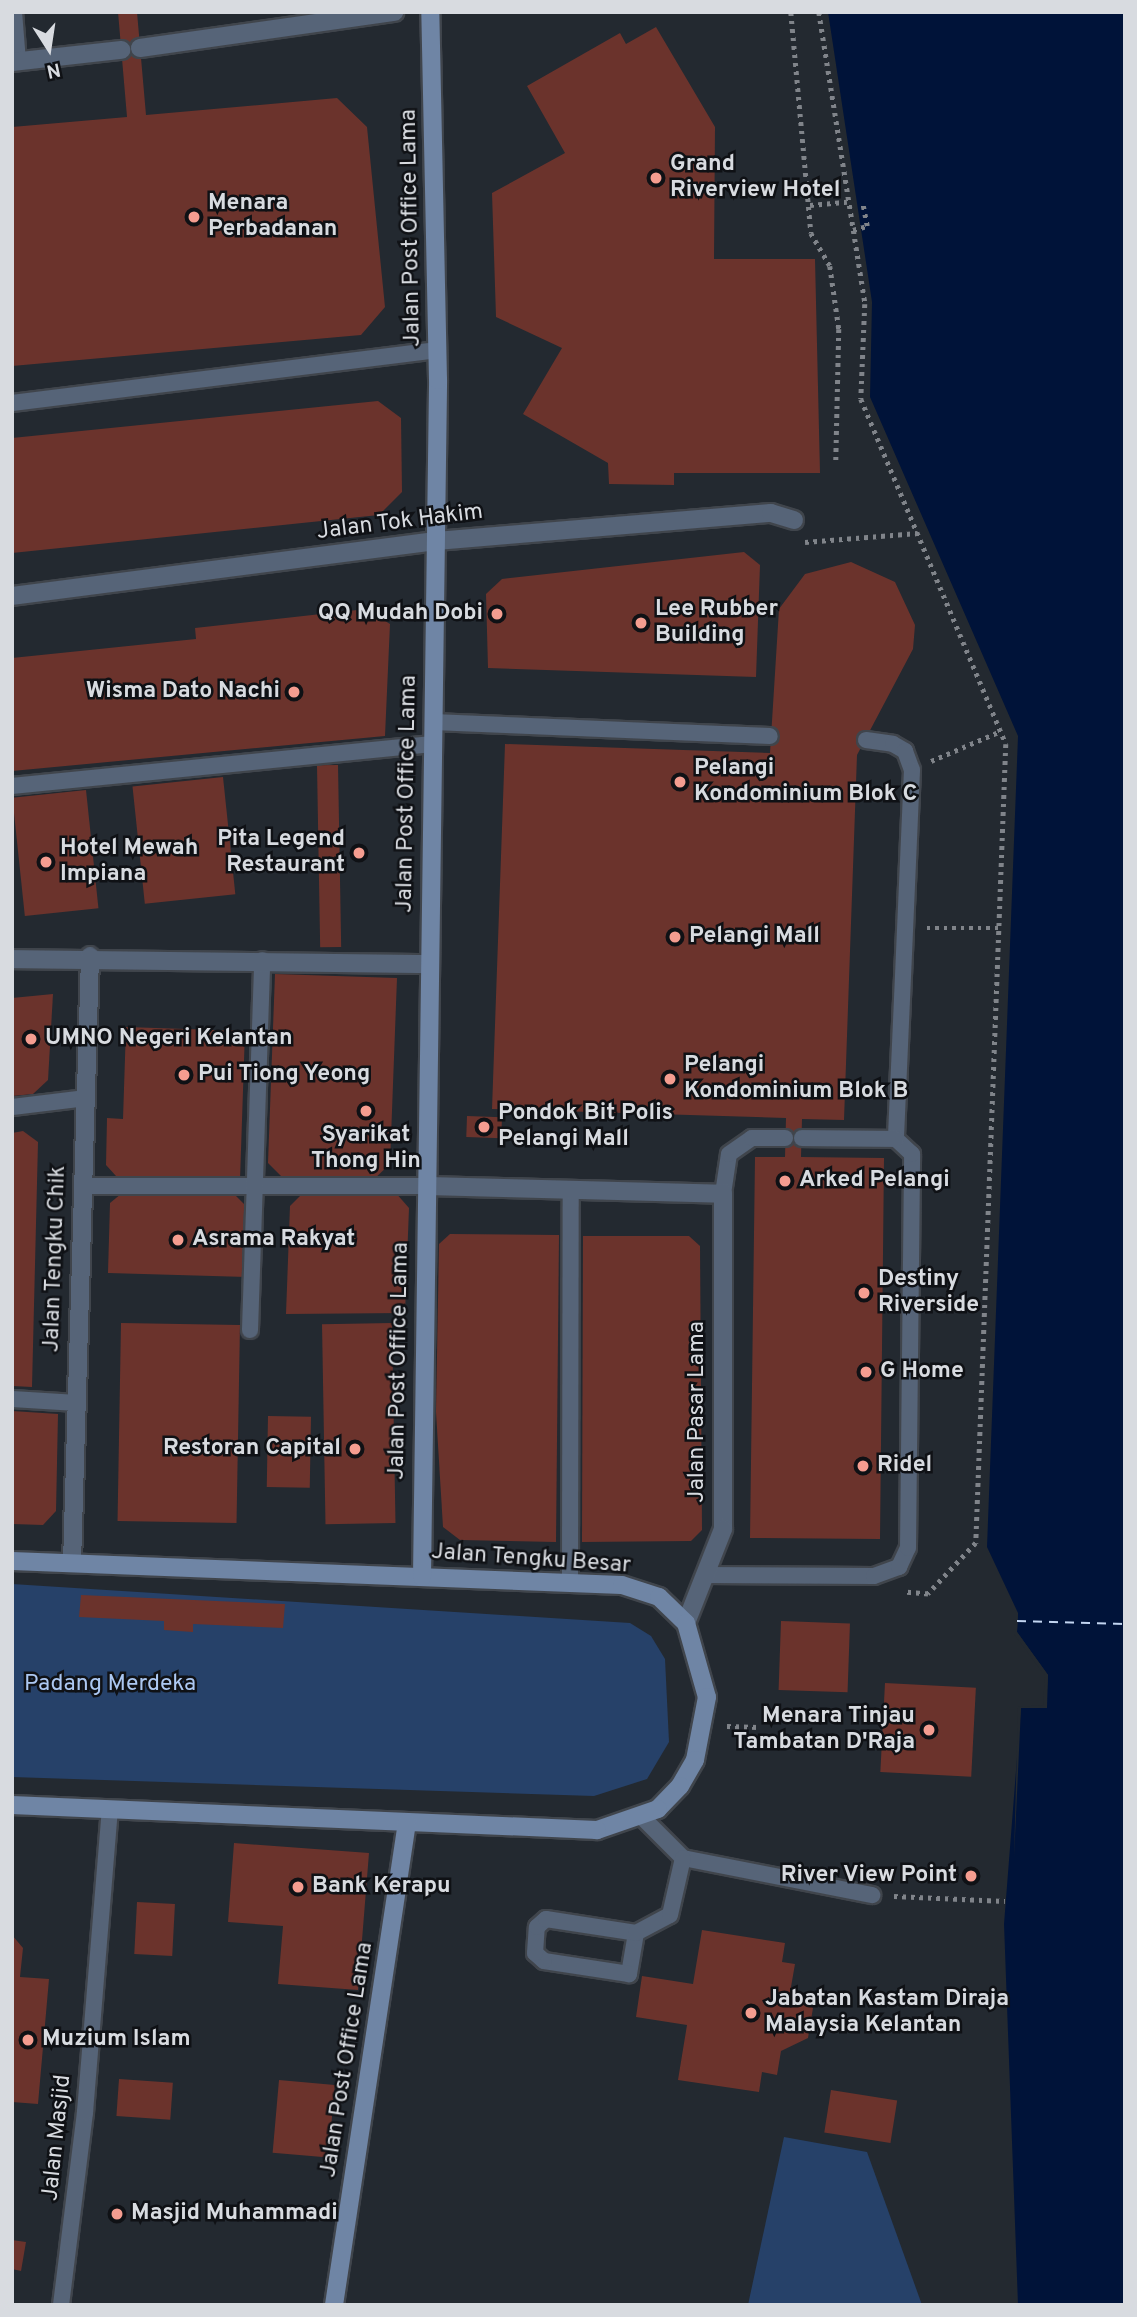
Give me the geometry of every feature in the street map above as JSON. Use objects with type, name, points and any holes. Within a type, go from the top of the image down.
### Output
[{"type":"main road","name":"Jalan Post Office Lama","points":[[422,1577],[438,351],[430,12]]},
{"type":"main road","name":"Jalan Tengku Besar","points":[[12,1561],[622,1585],[659,1597],[686,1623],[701,1661],[705,1725],[680,1786],[642,1817],[597,1830],[12,1805]]},
{"type":"main road","name":"Jalan Post Office Lama","points":[[334,2305],[407,1822]]},
{"type":"street","points":[[140,48],[394,12]]},
{"type":"street","points":[[15,62],[121,50]]},
{"type":"street","name":"Jalan Tok Hakim","points":[[12,596],[436,541],[771,513],[793,520]]},
{"type":"street","points":[[12,959],[90,956],[429,964]]},
{"type":"street","name":"Jalan Tengku Chik","points":[[72,1563],[90,956]]},
{"type":"street","points":[[427,1186],[723,1195]]},
{"type":"street","name":"Jalan Pasar Lama","points":[[686,1623],[723,1529],[723,1195]]},
{"type":"lane","points":[[14,12],[15,62]]},
{"type":"lane","points":[[12,403],[438,351]]},
{"type":"lane","points":[[433,722],[771,736]]},
{"type":"lane","points":[[705,1575],[874,1576],[899,1567],[908,1548],[913,1158],[896,1139],[912,770],[899,747],[866,740]]},
{"type":"lane","points":[[12,786],[432,744]]},
{"type":"lane","points":[[250,1330],[262,960]]},
{"type":"lane","points":[[12,1107],[86,1098]]},
{"type":"lane","points":[[723,1195],[729,1154],[752,1138],[896,1139]]},
{"type":"lane","points":[[83,1186],[427,1186]]},
{"type":"lane","points":[[570,1192],[570,1583]]},
{"type":"lane","points":[[12,1399],[77,1403]]},
{"type":"lane","name":"Jalan Masjid","points":[[61,2305],[85,2112],[110,1809]]},
{"type":"lane","points":[[642,1817],[683,1858],[872,1895]]},
{"type":"lane","points":[[636,1933],[629,1974],[544,1961],[535,1953],[537,1927],[546,1919],[636,1933],[670,1915],[683,1858]]},
{"type":"path","points":[[791,12],[811,233],[830,266],[839,329],[836,460]]},
{"type":"path","points":[[819,12],[865,304],[861,399],[1006,744],[976,1543],[928,1594],[891,1592],[874,1576]]},
{"type":"path","points":[[810,205],[847,202]]},
{"type":"path","points":[[853,230],[867,226],[863,205]]},
{"type":"path","points":[[797,542],[918,533]]},
{"type":"path","points":[[912,770],[1001,731]]},
{"type":"path","points":[[905,927],[999,928]]},
{"type":"path","points":[[705,1725],[758,1727]]},
{"type":"path","points":[[897,1896],[1006,1901]]},
{"type":"green space","name":"Padang Merdeka","points":[[12,1584],[630,1623],[651,1636],[665,1659],[669,1742],[647,1779],[594,1796],[12,1777]]},
{"type":"green space","points":[[784,2137],[867,2152],[922,2305],[748,2305]]},
{"type":"shaded area","points":[[828,12],[1125,12],[1125,2305],[1018,2305],[1004,1924],[1021,1707],[1046,1708],[1048,1675],[1017,1632],[1018,1613],[987,1547],[1018,736],[870,397],[872,302]]},
{"type":"pier","points":[[1014,1613],[1018,1613],[1017,1632],[1048,1675],[1047,1708],[1021,1708],[1014,1858],[1018,1707],[1043,1705],[1045,1676],[1014,1634]]},
{"type":"building","name":"Menara Perbadanan","points":[[118,12],[137,12],[146,115],[337,98],[367,127],[385,307],[361,335],[12,366],[12,127],[127,117]]},
{"type":"building","points":[[656,27],[715,127],[714,259],[815,259],[820,473],[674,473],[674,485],[609,484],[608,463],[523,414],[562,348],[496,317],[492,193],[565,153],[527,86],[620,33],[626,44]]},
{"type":"building","points":[[378,401],[401,418],[402,492],[379,515],[12,553],[12,438]]},
{"type":"building","name":"Lee Rubber Building","points":[[744,552],[760,565],[756,677],[488,668],[486,594],[502,579]]},
{"type":"building","name":"Pelangi Mall","points":[[851,562],[895,582],[915,625],[913,649],[857,755],[844,1120],[802,1119],[801,1157],[884,1158],[880,1539],[750,1538],[755,1157],[785,1157],[786,1118],[492,1109],[505,744],[770,753],[779,609],[805,574]]},
{"type":"building","points":[[366,609],[390,624],[385,736],[12,771],[12,658],[196,639],[195,628]]},
{"type":"building","points":[[317,765],[338,765],[341,947],[320,947]]},
{"type":"building","points":[[223,777],[235,894],[145,904],[132,787]]},
{"type":"building","name":"Hotel Mewah Impiana","points":[[86,790],[98,908],[25,916],[12,798]]},
{"type":"building","points":[[275,974],[397,978],[390,1164],[372,1181],[284,1179],[268,1163]]},
{"type":"building","name":"UMNO Negeri Kelantan","points":[[53,994],[48,1080],[33,1094],[12,1096],[12,998]]},
{"type":"building","points":[[126,1027],[245,1031],[240,1180],[116,1176],[106,1165],[107,1118],[123,1119]]},
{"type":"building","name":"Pondok Bit Polis Pelangi Mall","points":[[467,1116],[502,1117],[501,1138],[466,1137]]},
{"type":"building","points":[[23,1131],[38,1142],[32,1387],[12,1386],[12,1133]]},
{"type":"building","name":"Asrama Rakyat","points":[[127,1189],[231,1191],[248,1208],[247,1277],[108,1273],[110,1203]]},
{"type":"building","points":[[307,1189],[395,1192],[409,1208],[405,1313],[286,1314],[290,1206]]},
{"type":"building","points":[[450,1234],[559,1235],[556,1542],[460,1540],[443,1527],[436,1412],[439,1244]]},
{"type":"building","points":[[583,1236],[689,1236],[700,1246],[702,1530],[691,1541],[582,1542]]},
{"type":"building","points":[[121,1323],[240,1325],[237,1523],[118,1521]]},
{"type":"building","points":[[392,1323],[395,1523],[326,1524],[322,1324]]},
{"type":"building","points":[[12,1411],[58,1414],[56,1511],[43,1525],[12,1524]]},
{"type":"building","points":[[268,1416],[311,1417],[310,1488],[267,1487]]},
{"type":"building","points":[[81,1595],[285,1604],[283,1628],[193,1624],[193,1632],[164,1630],[164,1621],[79,1617]]},
{"type":"building","points":[[781,1621],[850,1623],[848,1692],[779,1690]]},
{"type":"building","points":[[885,1683],[976,1688],[971,1777],[880,1772]]},
{"type":"building","name":"Bank Kerapu","points":[[234,1843],[369,1853],[358,1990],[278,1984],[283,1926],[228,1922]]},
{"type":"building","points":[[137,1902],[175,1904],[172,1956],[134,1954]]},
{"type":"building","name":"Jabatan Kastam Diraja Malaysia Kelantan","points":[[702,1930],[785,1943],[782,1962],[795,1964],[791,1987],[813,2008],[808,2038],[781,2051],[777,2075],[762,2072],[759,2092],[678,2080],[687,2025],[636,2017],[642,1976],[693,1984]]},
{"type":"building","name":"Muzium Islam","points":[[12,1935],[23,1948],[20,1977],[49,1979],[38,2104],[12,2102]]},
{"type":"building","points":[[119,2079],[173,2083],[170,2120],[116,2116]]},
{"type":"building","points":[[279,2080],[335,2085],[328,2158],[273,2153]]},
{"type":"building","points":[[831,2090],[897,2100],[890,2143],[824,2132]]},
{"type":"building","points":[[12,2240],[26,2242],[21,2271],[12,2269]]},
{"type":"ferry route","points":[[1017,1621],[1125,1624]]},
{"type":"place","name":"Grand Riverview Hotel","points":[[656,178]]},
{"type":"place","name":"Menara Perbadanan","points":[[194,217]]},
{"type":"place","name":"QQ Mudah Dobi","points":[[497,614]]},
{"type":"place","name":"Lee Rubber Building","points":[[641,623]]},
{"type":"place","name":"Wisma Dato Nachi","points":[[294,692]]},
{"type":"place","name":"Pelangi Kondominium Blok C","points":[[680,782]]},
{"type":"place","name":"Pita Legend Restaurant","points":[[359,853]]},
{"type":"place","name":"Hotel Mewah Impiana","points":[[46,862]]},
{"type":"place","name":"Pelangi Mall","points":[[675,937]]},
{"type":"place","name":"UMNO Negeri Kelantan","points":[[31,1039]]},
{"type":"place","name":"Pui Tiong Yeong","points":[[184,1075]]},
{"type":"place","name":"Pelangi Kondominium Blok B","points":[[670,1079]]},
{"type":"place","name":"Syarikat Thong Hin","points":[[366,1111]]},
{"type":"place","name":"Pondok Bit Polis Pelangi Mall","points":[[484,1127]]},
{"type":"place","name":"Arked Pelangi","points":[[785,1181]]},
{"type":"place","name":"Asrama Rakyat","points":[[178,1240]]},
{"type":"place","name":"Destiny Riverside","points":[[864,1293]]},
{"type":"place","name":"G Home","points":[[866,1372]]},
{"type":"place","name":"Restoran Capital","points":[[355,1449]]},
{"type":"place","name":"Ridel","points":[[863,1466]]},
{"type":"place","name":"Menara Tinjau Tambatan D'Raja","points":[[929,1730]]},
{"type":"place","name":"River View Point","points":[[971,1876]]},
{"type":"place","name":"Bank Kerapu","points":[[298,1887]]},
{"type":"place","name":"Jabatan Kastam Diraja Malaysia Kelantan","points":[[751,2013]]},
{"type":"place","name":"Muzium Islam","points":[[28,2040]]},
{"type":"place","name":"Masjid Muhammadi","points":[[117,2214]]}]
